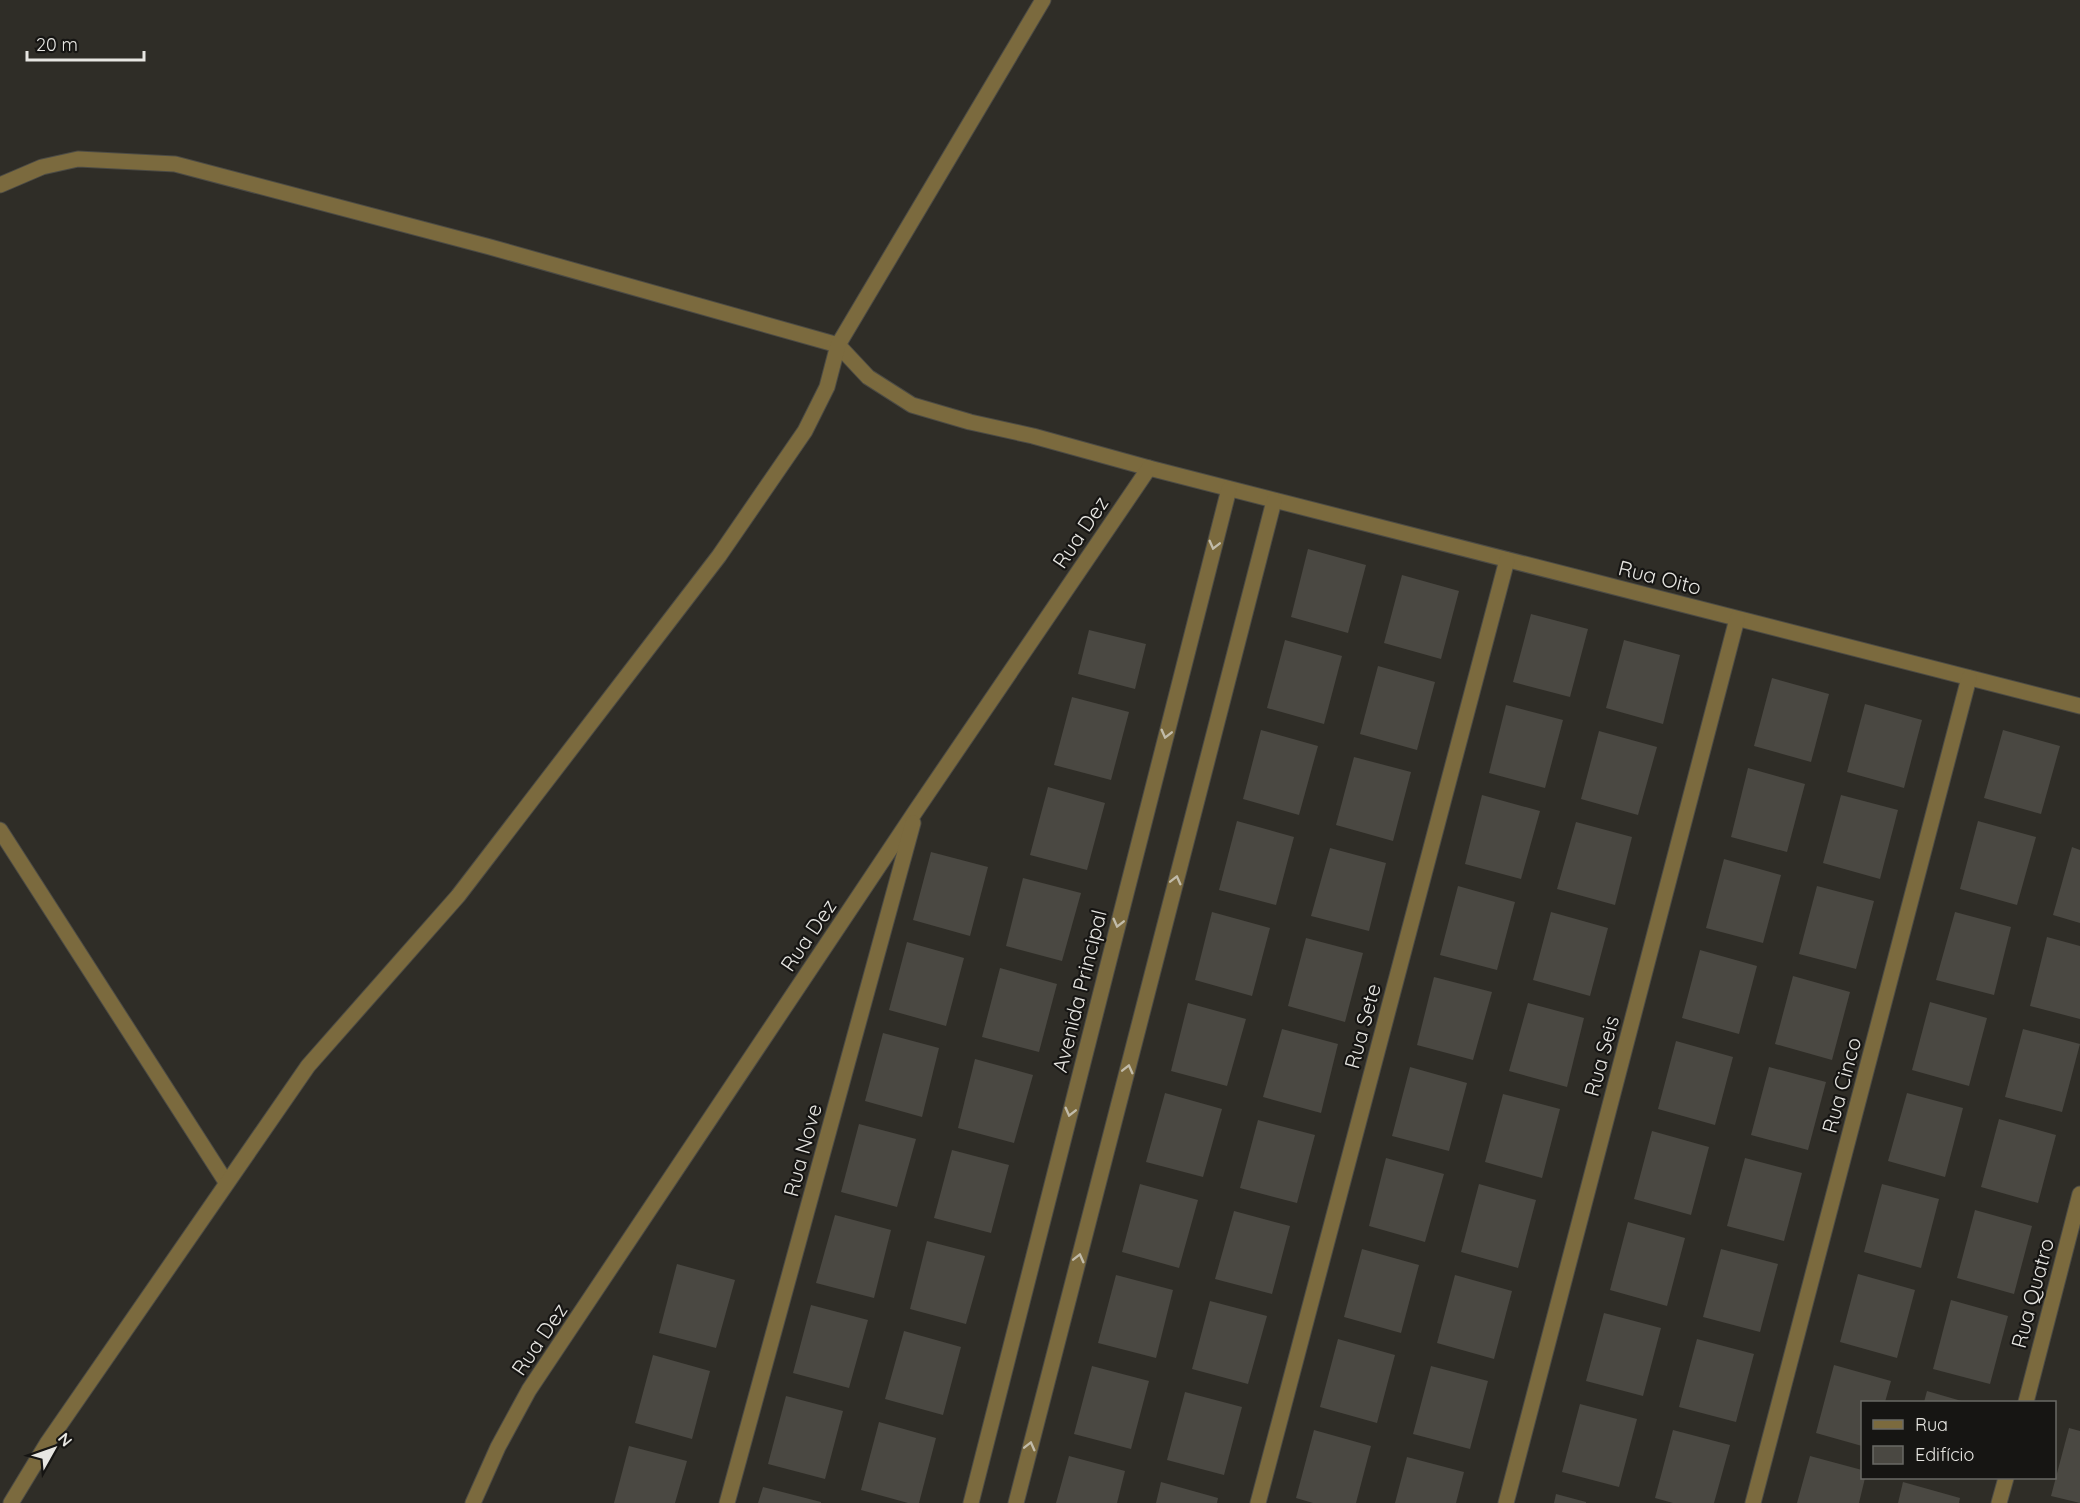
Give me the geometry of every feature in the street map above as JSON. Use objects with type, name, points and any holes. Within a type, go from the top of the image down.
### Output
[{"type":"street","points":[[11,1503],[48,1442],[308,1066],[458,896],[719,556],[805,431],[827,387],[838,345],[1043,0]]},
{"type":"street","points":[[0,185],[42,167],[78,159],[175,164],[490,247],[838,345],[868,377],[912,405],[1229,489]]},
{"type":"street","name":"Rua Dez","points":[[473,1503],[498,1447],[529,1390],[917,809],[1149,468]]},
{"type":"street","name":"Rua Oito","points":[[1229,489],[2080,706]]},
{"type":"street","name":"Avenida Principal","points":[[971,1503],[1229,489]]},
{"type":"street","points":[[1016,1503],[1274,501]]},
{"type":"street","name":"Rua Sete","points":[[1258,1503],[1508,560]]},
{"type":"street","name":"Rua Seis","points":[[1506,1503],[1737,619]]},
{"type":"street","name":"Rua Cinco","points":[[1753,1503],[1969,678]]},
{"type":"street","name":"Rua Nove","points":[[727,1503],[917,809]]},
{"type":"street","points":[[0,830],[226,1182]]},
{"type":"street","name":"Rua Quatro","points":[[2026,1401],[2080,1194]]},
{"type":"street","points":[[1999,1503],[2006,1479]]},
{"type":"building","points":[[1308,549],[1366,565],[1348,633],[1291,617]]},
{"type":"building","points":[[1402,575],[1459,591],[1441,659],[1384,643]]},
{"type":"building","points":[[1531,614],[1588,629],[1570,697],[1513,682]]},
{"type":"building","points":[[1089,630],[1146,644],[1135,689],[1078,674]]},
{"type":"building","points":[[1285,640],[1342,656],[1324,724],[1267,708]]},
{"type":"building","points":[[1624,640],[1680,655],[1663,724],[1606,708]]},
{"type":"building","points":[[1378,666],[1435,682],[1417,750],[1360,734]]},
{"type":"building","points":[[1772,678],[1829,694],[1811,762],[1754,746]]},
{"type":"building","points":[[1072,697],[1129,712],[1111,780],[1054,765]]},
{"type":"building","points":[[1865,704],[1922,720],[1904,788],[1847,772]]},
{"type":"building","points":[[1506,705],[1563,720],[1545,788],[1489,773]]},
{"type":"building","points":[[1261,730],[1318,746],[1299,815],[1243,799]]},
{"type":"building","points":[[2003,730],[2060,746],[2041,814],[1984,798]]},
{"type":"building","points":[[1599,731],[1657,747],[1638,815],[1581,799]]},
{"type":"building","points":[[1354,757],[1411,772],[1393,841],[1336,825]]},
{"type":"building","points":[[1748,768],[1805,784],[1787,852],[1731,837]]},
{"type":"building","points":[[1048,787],[1105,803],[1087,870],[1030,855]]},
{"type":"building","points":[[1482,795],[1540,811],[1521,879],[1465,864]]},
{"type":"building","points":[[1841,795],[1898,810],[1880,879],[1823,863]]},
{"type":"building","points":[[1237,821],[1294,837],[1276,905],[1219,890]]},
{"type":"building","points":[[1978,821],[2036,837],[2017,905],[1960,889]]},
{"type":"building","points":[[1576,822],[1632,837],[1615,905],[1557,889]]},
{"type":"building","points":[[2072,847],[2080,850],[2080,923],[2053,915]]},
{"type":"building","points":[[1330,848],[1386,863],[1369,931],[1311,916]]},
{"type":"building","points":[[931,852],[988,867],[970,936],[913,920]]},
{"type":"building","points":[[1724,859],[1781,875],[1763,943],[1706,928]]},
{"type":"building","points":[[1023,878],[1081,893],[1062,961],[1006,946]]},
{"type":"building","points":[[1458,886],[1515,902],[1497,970],[1440,955]]},
{"type":"building","points":[[1817,886],[1874,901],[1856,969],[1799,954]]},
{"type":"building","points":[[1212,912],[1270,928],[1252,996],[1195,980]]},
{"type":"building","points":[[1551,912],[1608,928],[1590,996],[1533,980]]},
{"type":"building","points":[[1955,912],[2011,927],[1994,995],[1936,980]]},
{"type":"building","points":[[2047,937],[2080,946],[2080,1019],[2030,1006]]},
{"type":"building","points":[[1306,938],[1363,953],[1345,1022],[1288,1006]]},
{"type":"building","points":[[907,942],[964,958],[946,1026],[889,1010]]},
{"type":"building","points":[[1700,950],[1757,966],[1739,1034],[1682,1018]]},
{"type":"building","points":[[1000,968],[1057,984],[1039,1052],[982,1037]]},
{"type":"building","points":[[1793,976],[1850,992],[1832,1060],[1775,1044]]},
{"type":"building","points":[[1434,977],[1492,992],[1473,1060],[1417,1045]]},
{"type":"building","points":[[1930,1002],[1987,1018],[1969,1086],[1912,1070]]},
{"type":"building","points":[[1188,1003],[1246,1019],[1227,1086],[1171,1071]]},
{"type":"building","points":[[1528,1003],[1584,1018],[1567,1087],[1509,1071]]},
{"type":"building","points":[[1282,1029],[1338,1044],[1321,1113],[1263,1097]]},
{"type":"building","points":[[2023,1029],[2080,1044],[2062,1112],[2005,1097]]},
{"type":"building","points":[[883,1033],[939,1048],[922,1117],[865,1101]]},
{"type":"building","points":[[1676,1041],[1733,1057],[1715,1125],[1658,1109]]},
{"type":"building","points":[[975,1059],[1033,1075],[1014,1143],[958,1128]]},
{"type":"building","points":[[1410,1067],[1467,1083],[1449,1151],[1392,1136]]},
{"type":"building","points":[[1769,1067],[1826,1082],[1808,1150],[1751,1135]]},
{"type":"building","points":[[1165,1093],[1222,1109],[1203,1177],[1146,1162]]},
{"type":"building","points":[[1907,1093],[1963,1108],[1945,1177],[1888,1161]]},
{"type":"building","points":[[1503,1094],[1560,1109],[1542,1178],[1485,1162]]},
{"type":"building","points":[[1999,1119],[2056,1135],[2038,1203],[1981,1187]]},
{"type":"building","points":[[1258,1120],[1315,1135],[1297,1203],[1240,1188]]},
{"type":"building","points":[[859,1124],[916,1139],[897,1207],[841,1192]]},
{"type":"building","points":[[1652,1131],[1709,1147],[1691,1215],[1634,1199]]},
{"type":"building","points":[[952,1150],[1009,1165],[991,1233],[934,1218]]},
{"type":"building","points":[[1386,1158],[1444,1174],[1425,1242],[1369,1226]]},
{"type":"building","points":[[1745,1158],[1802,1173],[1784,1241],[1727,1226]]},
{"type":"building","points":[[1140,1184],[1198,1200],[1179,1268],[1122,1252]]},
{"type":"building","points":[[1479,1184],[1536,1200],[1518,1268],[1461,1252]]},
{"type":"building","points":[[1882,1184],[1939,1199],[1921,1268],[1864,1252]]},
{"type":"building","points":[[1975,1210],[2032,1226],[2014,1294],[1957,1278]]},
{"type":"building","points":[[1234,1211],[1290,1226],[1272,1294],[1215,1279]]},
{"type":"building","points":[[835,1215],[891,1230],[874,1298],[816,1283]]},
{"type":"building","points":[[1628,1222],[1685,1238],[1667,1306],[1610,1290]]},
{"type":"building","points":[[927,1241],[985,1256],[966,1324],[910,1309]]},
{"type":"building","points":[[1362,1249],[1419,1265],[1401,1333],[1344,1317]]},
{"type":"building","points":[[1721,1249],[1778,1264],[1760,1332],[1703,1317]]},
{"type":"building","points":[[677,1264],[735,1280],[716,1348],[659,1333]]},
{"type":"building","points":[[1858,1274],[1915,1290],[1897,1358],[1840,1342]]},
{"type":"building","points":[[1116,1275],[1173,1290],[1156,1358],[1098,1343]]},
{"type":"building","points":[[1455,1275],[1512,1291],[1494,1359],[1437,1343]]},
{"type":"building","points":[[1951,1300],[2008,1316],[1990,1384],[1933,1369]]},
{"type":"building","points":[[1210,1301],[1267,1316],[1248,1384],[1192,1369]]},
{"type":"building","points":[[811,1305],[868,1320],[849,1388],[793,1373]]},
{"type":"building","points":[[1604,1313],[1661,1328],[1643,1396],[1586,1381]]},
{"type":"building","points":[[904,1331],[961,1347],[943,1415],[885,1399]]},
{"type":"building","points":[[1338,1339],[1395,1355],[1377,1423],[1320,1407]]},
{"type":"building","points":[[1697,1339],[1754,1354],[1736,1422],[1679,1407]]},
{"type":"building","points":[[653,1355],[710,1371],[692,1439],[635,1423]]},
{"type":"building","points":[[1834,1365],[1891,1381],[1885,1401],[1861,1401],[1861,1446],[1816,1433]]},
{"type":"building","points":[[1092,1366],[1149,1381],[1131,1449],[1074,1434]]},
{"type":"building","points":[[1431,1366],[1488,1381],[1470,1449],[1413,1434]]},
{"type":"building","points":[[1927,1391],[1962,1401],[1924,1401]]},
{"type":"building","points":[[1185,1392],[1242,1407],[1224,1475],[1167,1460]]},
{"type":"building","points":[[786,1396],[843,1411],[825,1479],[768,1464]]},
{"type":"building","points":[[1580,1404],[1637,1419],[1619,1487],[1562,1472]]},
{"type":"building","points":[[879,1422],[936,1438],[919,1503],[908,1503],[861,1490]]},
{"type":"building","points":[[2069,1428],[2080,1431],[2080,1503],[2051,1496]]},
{"type":"building","points":[[1314,1430],[1371,1446],[1356,1503],[1313,1503],[1296,1498]]},
{"type":"building","points":[[1673,1430],[1730,1445],[1714,1503],[1673,1503],[1655,1498]]},
{"type":"building","points":[[629,1446],[687,1461],[675,1503],[614,1503]]},
{"type":"building","points":[[1069,1456],[1125,1471],[1117,1503],[1056,1503]]},
{"type":"building","points":[[1810,1456],[1861,1470],[1861,1479],[1865,1479],[1859,1503],[1797,1503]]},
{"type":"building","points":[[1407,1457],[1464,1472],[1456,1503],[1395,1503]]},
{"type":"building","points":[[1161,1482],[1218,1498],[1217,1503],[1156,1503]]},
{"type":"building","points":[[1903,1482],[1960,1498],[1959,1503],[1898,1503]]},
{"type":"building","points":[[763,1487],[821,1502],[821,1503],[758,1503]]},
{"type":"building","points":[[1556,1494],[1586,1502],[1586,1503],[1554,1503]]}]
